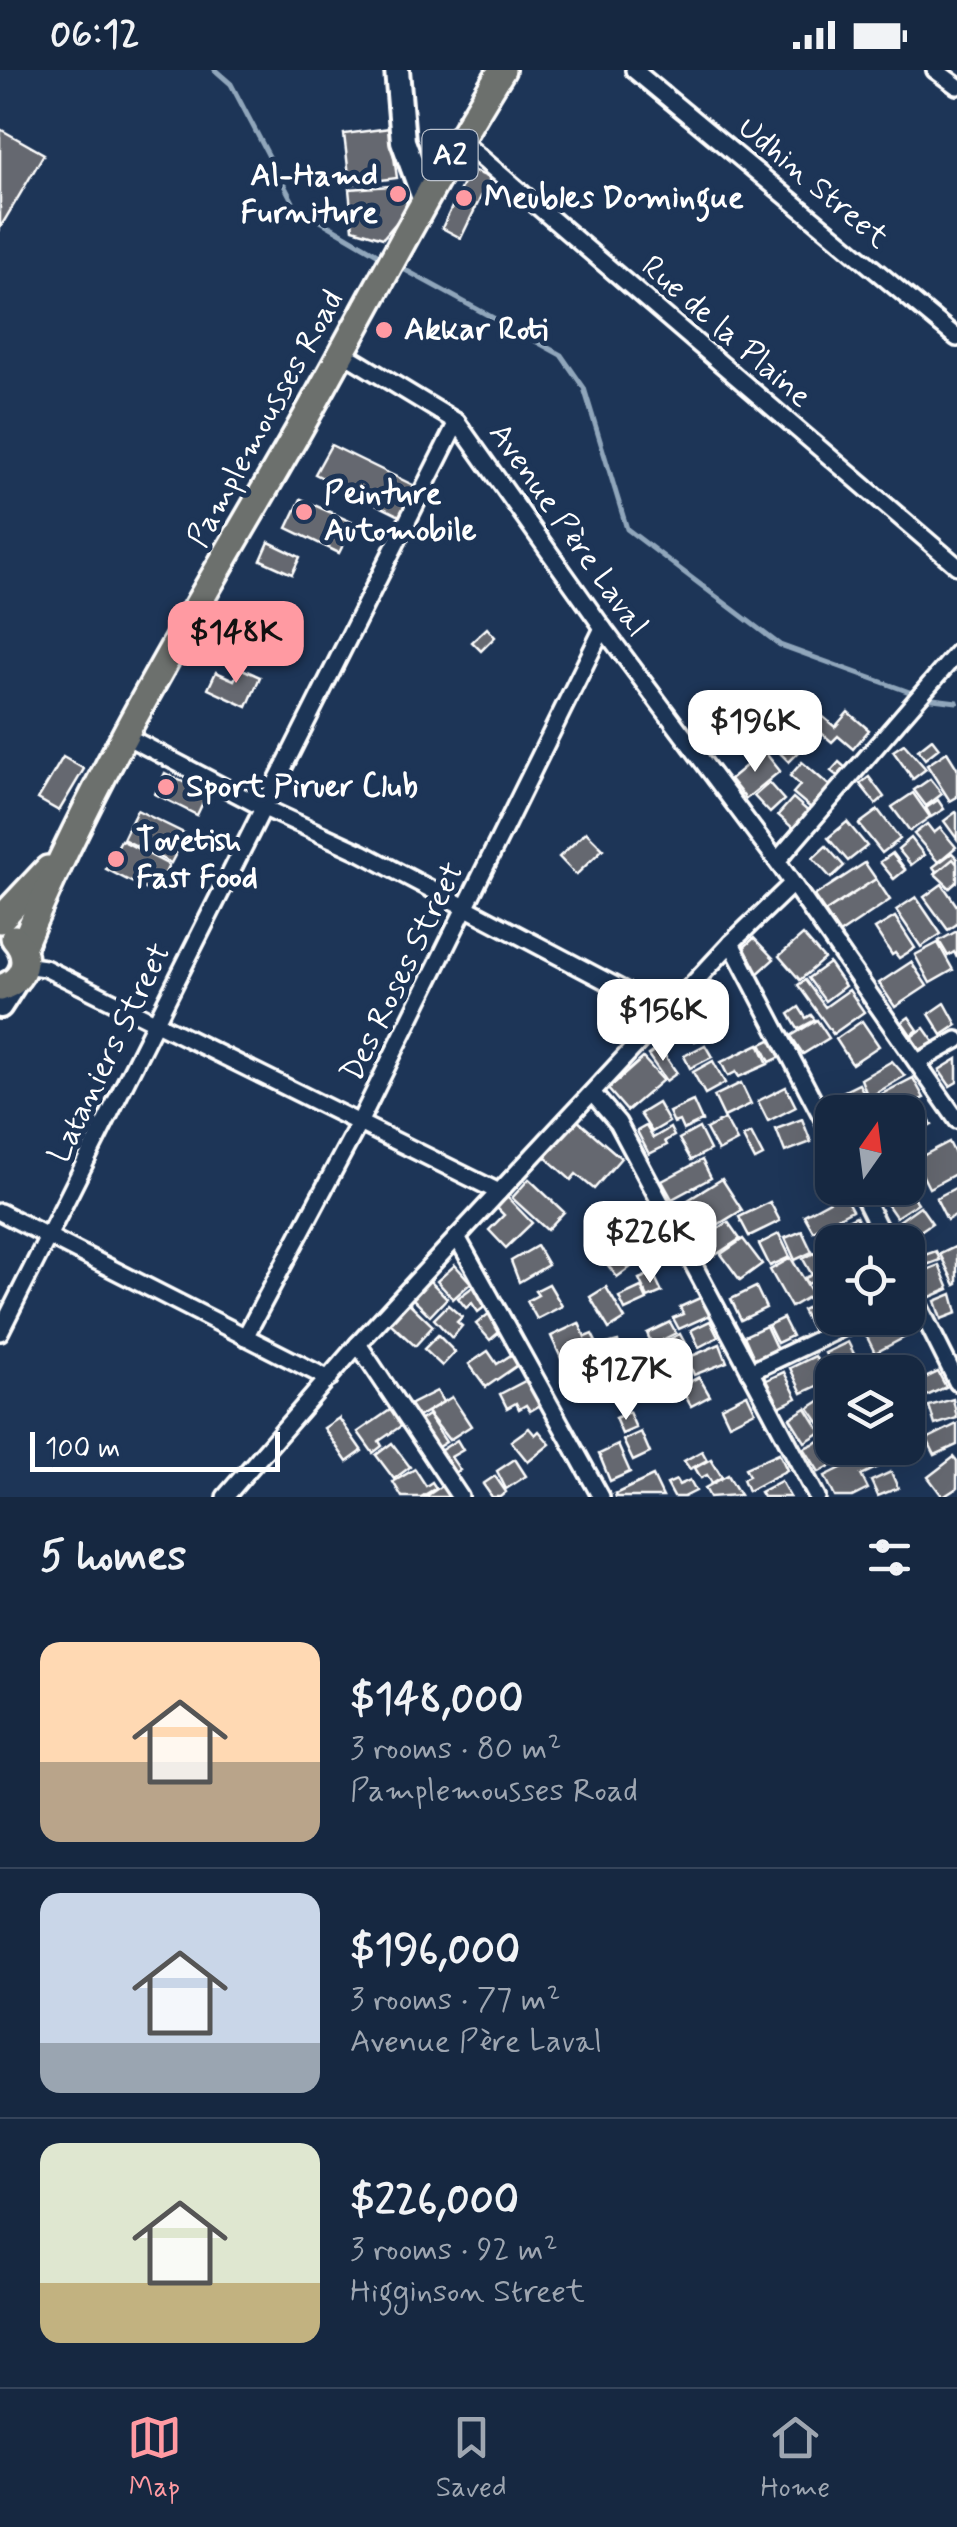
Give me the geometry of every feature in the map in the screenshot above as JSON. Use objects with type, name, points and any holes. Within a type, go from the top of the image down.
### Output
[{"type":"main road","points":[[396,70],[403,141],[425,202]]},
{"type":"main road","name":"Pamplemousses Road","points":[[16,970],[62,854],[124,735],[459,139],[502,70]]},
{"type":"main road","name":"Pamplemousses Road","points":[[0,920],[62,854]]},
{"type":"main road","points":[[0,932],[12,936],[16,970],[0,1006]]},
{"type":"street","name":"Udhin Street","points":[[634,70],[957,338]]},
{"type":"street","points":[[935,70],[957,86]]},
{"type":"street","name":"Rue de la Plaine","points":[[459,139],[957,566]]},
{"type":"street","name":"Avenue Père Laval","points":[[342,353],[457,422],[603,628],[777,861],[957,1120]]},
{"type":"street","name":"Lataniers Street","points":[[0,1332],[457,422]]},
{"type":"street","name":"Des Roses Street","points":[[245,1337],[359,1123],[603,628]]},
{"type":"street","points":[[777,861],[957,653]]},
{"type":"street","points":[[124,735],[262,807],[362,853],[666,1013]]},
{"type":"street","points":[[225,1497],[358,1344],[731,943],[791,885]]},
{"type":"street","points":[[731,943],[815,1102]]},
{"type":"street","points":[[16,970],[46,968],[499,1192]]},
{"type":"street","points":[[918,1062],[957,1040]]},
{"type":"street","points":[[593,1094],[618,1123],[816,1497]]},
{"type":"street","points":[[0,1212],[328,1379]]},
{"type":"street","points":[[458,1237],[601,1497]]},
{"type":"street","points":[[925,1321],[957,1382]]},
{"type":"street","points":[[750,1372],[827,1335]]},
{"type":"street","points":[[358,1344],[460,1497]]},
{"type":"building","points":[[390,128],[397,178],[350,184],[344,134]]},
{"type":"building","points":[[0,129],[44,154],[0,228]]},
{"type":"building","points":[[470,169],[490,178],[461,238],[442,228]]},
{"type":"building","points":[[405,185],[407,210],[383,238],[353,229],[349,189]]},
{"type":"building","points":[[331,445],[419,488],[402,517],[315,474]]},
{"type":"building","points":[[301,499],[354,523],[339,553],[287,528]]},
{"type":"building","points":[[269,542],[300,557],[292,574],[261,560]]},
{"type":"building","points":[[487,628],[495,637],[481,651],[472,642]]},
{"type":"building","points":[[215,639],[241,644],[239,652],[213,647]]},
{"type":"building","points":[[240,668],[260,677],[247,707],[208,689],[216,672],[234,680]]},
{"type":"building","points":[[815,710],[835,727],[848,712],[869,730],[853,749],[838,736],[832,742],[806,720]]},
{"type":"building","points":[[797,731],[809,742],[789,762],[777,750]]},
{"type":"building","points":[[932,739],[939,748],[925,759],[918,750]]},
{"type":"building","points":[[904,744],[926,769],[913,779],[893,751]]},
{"type":"building","points":[[764,751],[780,771],[746,799],[730,779]]},
{"type":"building","points":[[947,752],[957,768],[957,797],[950,801],[927,765]]},
{"type":"building","points":[[63,757],[84,769],[59,811],[38,799]]},
{"type":"building","points":[[802,762],[831,787],[812,809],[793,793],[800,785],[790,776]]},
{"type":"building","points":[[839,762],[848,770],[840,778],[831,771]]},
{"type":"building","points":[[165,773],[207,794],[197,815],[155,794]]},
{"type":"building","points":[[869,777],[884,797],[876,804],[860,784]]},
{"type":"building","points":[[930,779],[942,794],[926,806],[914,790]]},
{"type":"building","points":[[769,783],[784,800],[770,813],[754,796]]},
{"type":"building","points":[[913,793],[930,817],[910,831],[892,807]]},
{"type":"building","points":[[793,798],[810,813],[795,830],[778,815]]},
{"type":"building","points":[[938,800],[944,809],[931,817],[926,808]]},
{"type":"building","points":[[137,810],[186,834],[171,863],[123,839]]},
{"type":"building","points":[[878,810],[900,839],[882,853],[859,824]]},
{"type":"building","points":[[957,813],[957,839],[944,821]]},
{"type":"building","points":[[847,822],[867,846],[848,861],[828,838]]},
{"type":"building","points":[[927,824],[934,833],[940,828],[956,847],[938,862],[914,834]]},
{"type":"building","points":[[586,832],[603,849],[576,875],[559,857]]},
{"type":"building","points":[[911,838],[924,855],[911,865],[898,849]]},
{"type":"building","points":[[121,840],[169,865],[155,894],[106,869]]},
{"type":"building","points":[[826,846],[844,866],[831,878],[813,858]]},
{"type":"building","points":[[893,853],[905,869],[893,878],[881,862]]},
{"type":"building","points":[[952,853],[957,858],[957,882],[949,888],[933,867]]},
{"type":"building","points":[[892,854],[905,870],[894,879],[880,862]]},
{"type":"building","points":[[953,859],[957,864],[957,881],[950,888],[935,874]]},
{"type":"building","points":[[865,863],[876,879],[825,912],[814,896]]},
{"type":"building","points":[[876,879],[890,900],[839,934],[825,912]]},
{"type":"building","points":[[942,884],[957,906],[957,924],[948,930],[924,897]]},
{"type":"building","points":[[916,897],[941,934],[921,947],[896,910]]},
{"type":"building","points":[[895,917],[915,948],[899,958],[895,953],[892,955],[875,929]]},
{"type":"building","points":[[957,931],[957,958],[954,952],[948,956],[939,941]]},
{"type":"building","points":[[803,935],[824,959],[800,980],[779,956]]},
{"type":"building","points":[[754,938],[774,959],[754,977],[740,951]]},
{"type":"building","points":[[938,943],[953,970],[930,983],[915,955]]},
{"type":"building","points":[[911,962],[927,986],[895,1007],[879,983]]},
{"type":"building","points":[[829,963],[845,986],[825,1001],[808,978]]},
{"type":"building","points":[[805,980],[825,1007],[849,990],[864,1012],[833,1034],[798,985]]},
{"type":"building","points":[[697,998],[712,1035],[695,1041],[690,1021],[683,1015]]},
{"type":"building","points":[[945,1003],[957,1025],[942,1035],[929,1014]]},
{"type":"building","points":[[799,1007],[806,1018],[811,1015],[815,1020],[798,1029],[789,1014]]},
{"type":"building","points":[[909,1017],[918,1030],[911,1035],[902,1022]]},
{"type":"building","points":[[817,1020],[829,1038],[803,1054],[791,1036]]},
{"type":"building","points":[[862,1021],[879,1046],[852,1064],[836,1039]]},
{"type":"building","points":[[924,1028],[936,1045],[923,1054],[911,1037]]},
{"type":"building","points":[[772,1039],[781,1057],[770,1062],[761,1044]]},
{"type":"building","points":[[759,1044],[768,1064],[739,1077],[736,1072],[728,1076],[721,1062]]},
{"type":"building","points":[[705,1045],[712,1057],[690,1068],[684,1056]]},
{"type":"building","points":[[659,1047],[677,1073],[666,1081],[648,1055]]},
{"type":"building","points":[[643,1058],[663,1080],[627,1111],[608,1089]]},
{"type":"building","points":[[957,1059],[957,1082],[950,1086],[939,1070]]},
{"type":"building","points":[[713,1061],[725,1083],[705,1094],[693,1072]]},
{"type":"building","points":[[892,1061],[905,1076],[873,1095],[867,1095],[861,1079]]},
{"type":"building","points":[[913,1078],[922,1095],[880,1095]]},
{"type":"building","points":[[741,1083],[751,1104],[724,1117],[714,1096]]},
{"type":"building","points":[[859,1084],[865,1095],[836,1095]]},
{"type":"building","points":[[786,1087],[796,1107],[768,1121],[758,1101]]},
{"type":"building","points":[[693,1101],[702,1121],[683,1130],[669,1112]]},
{"type":"building","points":[[658,1103],[669,1122],[652,1132],[640,1114]]},
{"type":"building","points":[[725,1119],[737,1141],[718,1151],[706,1129]]},
{"type":"building","points":[[802,1119],[811,1142],[785,1152],[776,1129]]},
{"type":"building","points":[[577,1120],[621,1158],[594,1189],[576,1174],[571,1180],[545,1157]]},
{"type":"building","points":[[646,1126],[653,1138],[670,1128],[674,1136],[665,1141],[667,1145],[649,1154],[637,1131]]},
{"type":"building","points":[[699,1128],[710,1150],[691,1160],[679,1139]]},
{"type":"building","points":[[751,1133],[763,1156],[755,1160],[743,1137]]},
{"type":"building","points":[[949,1142],[957,1158],[957,1173],[929,1188],[925,1180],[925,1155]]},
{"type":"building","points":[[702,1160],[711,1178],[672,1199],[662,1181]]},
{"type":"building","points":[[529,1179],[564,1212],[547,1230],[512,1198]]},
{"type":"building","points":[[722,1179],[742,1210],[691,1241],[672,1210]]},
{"type":"building","points":[[957,1187],[957,1214],[947,1220],[936,1198]]},
{"type":"building","points":[[507,1197],[532,1223],[506,1248],[489,1230],[504,1215],[496,1207]]},
{"type":"building","points":[[770,1202],[780,1221],[749,1236],[739,1217]]},
{"type":"building","points":[[823,1205],[849,1205],[852,1210],[824,1225],[815,1225],[813,1231],[804,1215]]},
{"type":"building","points":[[888,1205],[915,1205],[896,1217]]},
{"type":"building","points":[[920,1206],[932,1223],[925,1228],[902,1225],[899,1221]]},
{"type":"building","points":[[856,1216],[860,1225],[837,1225]]},
{"type":"building","points":[[662,1222],[671,1236],[639,1256],[631,1242]]},
{"type":"building","points":[[728,1222],[740,1239],[708,1260],[697,1243]]},
{"type":"building","points":[[802,1231],[812,1252],[795,1260],[785,1238]]},
{"type":"building","points":[[779,1234],[790,1257],[770,1266],[759,1244]]},
{"type":"building","points":[[743,1239],[762,1264],[740,1280],[721,1254]]},
{"type":"building","points":[[537,1246],[548,1265],[519,1282],[511,1261]]},
{"type":"building","points":[[957,1246],[957,1284],[955,1285],[940,1254]]},
{"type":"building","points":[[626,1251],[635,1264],[617,1277],[607,1264]]},
{"type":"building","points":[[936,1251],[940,1260],[925,1266],[925,1255]]},
{"type":"building","points":[[815,1255],[815,1280],[808,1284],[805,1278],[812,1275],[803,1259]]},
{"type":"building","points":[[791,1258],[813,1294],[791,1307],[770,1270]]},
{"type":"building","points":[[455,1265],[471,1283],[453,1299],[437,1281]]},
{"type":"building","points":[[939,1265],[949,1289],[925,1299],[925,1270]]},
{"type":"building","points":[[653,1273],[662,1292],[648,1298],[639,1279]]},
{"type":"building","points":[[427,1278],[447,1298],[430,1316],[409,1295]]},
{"type":"building","points":[[478,1283],[491,1302],[478,1312],[472,1303],[466,1308],[458,1298]]},
{"type":"building","points":[[549,1284],[562,1306],[537,1319],[527,1301],[538,1295],[535,1291]]},
{"type":"building","points":[[606,1287],[625,1319],[609,1329],[590,1297]]},
{"type":"building","points":[[641,1287],[647,1300],[625,1310],[619,1297]]},
{"type":"building","points":[[756,1287],[766,1308],[741,1320],[731,1299]]},
{"type":"building","points":[[952,1294],[957,1313],[941,1319],[935,1301]]},
{"type":"building","points":[[702,1297],[710,1315],[679,1329],[673,1318],[683,1314],[680,1307]]},
{"type":"building","points":[[409,1303],[433,1326],[415,1346],[390,1323]]},
{"type":"building","points":[[815,1304],[815,1335],[802,1310]]},
{"type":"building","points":[[448,1305],[462,1317],[457,1322],[462,1326],[452,1338],[434,1319]]},
{"type":"building","points":[[491,1312],[504,1328],[490,1340],[476,1324]]},
{"type":"building","points":[[783,1318],[792,1336],[777,1343],[768,1325]]},
{"type":"building","points":[[710,1321],[718,1337],[699,1347],[691,1330]]},
{"type":"building","points":[[670,1322],[676,1333],[652,1345],[647,1333]]},
{"type":"building","points":[[579,1323],[585,1337],[592,1334],[596,1342],[561,1358],[551,1336]]},
{"type":"building","points":[[766,1326],[778,1352],[756,1363],[744,1336]]},
{"type":"building","points":[[680,1334],[688,1349],[659,1364],[652,1348]]},
{"type":"building","points":[[438,1335],[455,1352],[442,1366],[424,1349]]},
{"type":"building","points":[[866,1335],[909,1335],[875,1353]]},
{"type":"building","points":[[618,1341],[623,1359],[612,1362],[607,1344]]},
{"type":"building","points":[[848,1342],[854,1355],[826,1355]]},
{"type":"building","points":[[720,1344],[727,1362],[694,1375],[687,1358]]},
{"type":"building","points":[[488,1351],[497,1364],[511,1355],[518,1365],[486,1387],[469,1364]]},
{"type":"building","points":[[815,1356],[815,1387],[802,1393],[790,1368]]},
{"type":"building","points":[[784,1372],[797,1398],[777,1408],[764,1381]]},
{"type":"building","points":[[938,1372],[946,1387],[925,1397],[925,1378]]},
{"type":"building","points":[[699,1377],[710,1396],[691,1406],[680,1387]]},
{"type":"building","points":[[529,1379],[542,1404],[530,1411],[526,1405],[519,1409],[516,1403],[507,1408],[500,1394]]},
{"type":"building","points":[[437,1391],[443,1402],[413,1420],[405,1407]]},
{"type":"building","points":[[747,1394],[755,1411],[729,1424],[721,1407]]},
{"type":"building","points":[[452,1397],[471,1426],[449,1440],[427,1412]]},
{"type":"building","points":[[953,1399],[957,1418],[935,1425],[929,1406]]},
{"type":"building","points":[[393,1408],[404,1424],[379,1441],[382,1446],[373,1453],[358,1432]]},
{"type":"building","points":[[806,1408],[815,1422],[815,1436],[805,1442],[790,1418]]},
{"type":"building","points":[[629,1412],[636,1428],[622,1434],[615,1418]]},
{"type":"building","points":[[428,1415],[446,1442],[433,1450],[416,1423]]},
{"type":"building","points":[[339,1418],[362,1451],[347,1462],[324,1428]]},
{"type":"building","points":[[957,1424],[957,1445],[935,1455],[927,1439]]},
{"type":"building","points":[[529,1428],[535,1435],[539,1431],[550,1444],[528,1462],[511,1441]]},
{"type":"building","points":[[641,1432],[650,1453],[633,1461],[623,1440]]},
{"type":"building","points":[[457,1440],[463,1450],[451,1457],[460,1470],[450,1476],[435,1454]]},
{"type":"building","points":[[392,1443],[410,1467],[394,1479],[376,1455]]},
{"type":"building","points":[[815,1443],[815,1465],[831,1465],[819,1472],[804,1448]]},
{"type":"building","points":[[618,1445],[630,1472],[610,1481],[599,1454]]},
{"type":"building","points":[[702,1451],[707,1460],[690,1469],[684,1461]]},
{"type":"building","points":[[779,1453],[787,1470],[748,1491],[743,1479],[749,1476],[745,1468]]},
{"type":"building","points":[[954,1457],[957,1488],[943,1497],[928,1477]]},
{"type":"building","points":[[515,1459],[526,1476],[506,1489],[497,1471]]},
{"type":"building","points":[[711,1459],[722,1477],[712,1483],[707,1475],[701,1478],[695,1468]]},
{"type":"building","points":[[847,1465],[883,1465],[861,1475],[868,1489],[852,1497],[835,1497],[825,1476]]},
{"type":"building","points":[[415,1469],[426,1486],[432,1482],[436,1488],[421,1497],[402,1497],[393,1482]]},
{"type":"building","points":[[891,1472],[898,1488],[878,1496],[871,1481]]},
{"type":"building","points":[[728,1475],[740,1495],[710,1497],[705,1488]]},
{"type":"building","points":[[495,1476],[506,1492],[500,1497],[492,1497],[483,1484]]},
{"type":"building","points":[[653,1476],[663,1497],[616,1497],[615,1494]]},
{"type":"building","points":[[676,1480],[679,1485],[690,1480],[696,1491],[674,1497],[667,1484]]},
{"type":"building","points":[[781,1481],[790,1497],[763,1497],[760,1492]]},
{"type":"building","points":[[443,1485],[451,1497],[425,1497]]},
{"type":"waterway","points":[[215,70],[231,84],[295,206],[384,258]]},
{"type":"waterway","points":[[398,266],[561,355],[584,388],[627,529],[780,645],[915,694]]},
{"type":"waterway","points":[[925,698],[957,702]]},
{"type":"place","name":"Al-Hamd Furniture","points":[[398,194]]},
{"type":"place","name":"Meubles Domingue","points":[[464,198]]},
{"type":"place","name":"Akkar Roti","points":[[384,330]]},
{"type":"place","name":"Peinture Automobile","points":[[304,512]]},
{"type":"place","name":"Sport Piruer Club","points":[[166,787]]},
{"type":"place","name":"Tovetish Fast Food","points":[[116,859]]}]
